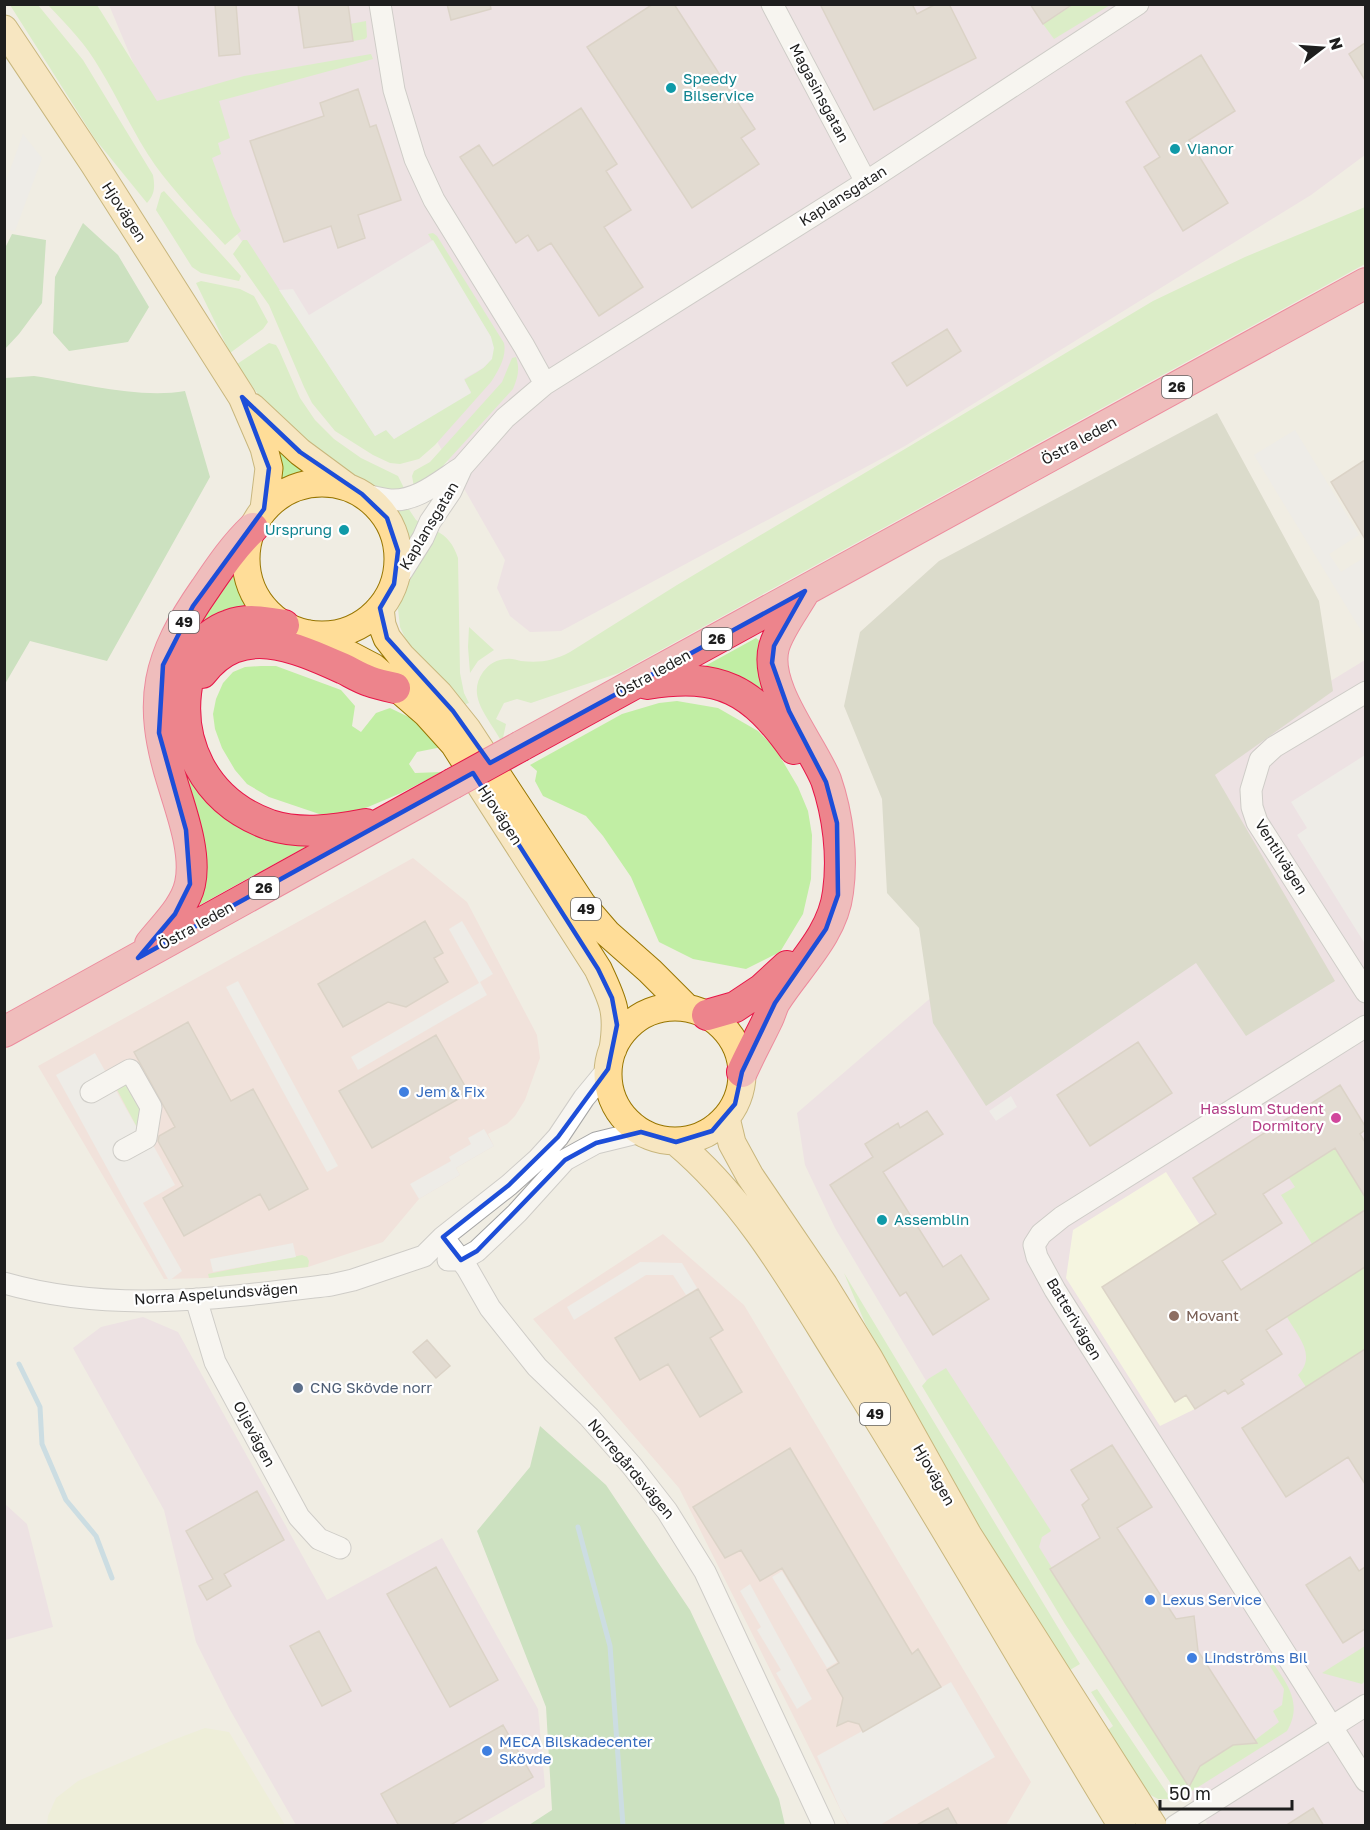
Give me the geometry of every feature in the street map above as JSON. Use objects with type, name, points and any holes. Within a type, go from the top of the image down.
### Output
[{"type":"highway","name":"Östra leden","points":[[4,1032],[1365,284]]},
{"type":"highway","name":"49","points":[[138,958],[175,914],[190,884],[191,861],[186,830],[159,733],[159,689],[164,665],[175,638],[193,606],[237,543],[259,519]]},
{"type":"highway","points":[[742,1072],[775,1003],[826,928],[838,895],[840,862],[837,823],[826,782],[816,757],[789,711],[777,683],[772,663],[774,646],[805,591]]},
{"type":"highway","points":[[297,629],[254,621],[230,624],[209,636],[194,654],[184,696],[188,740],[194,758],[216,790],[252,816],[269,824],[303,831],[338,829],[389,819]]},
{"type":"highway","points":[[184,696],[209,664],[224,651],[244,643],[265,642],[300,651],[368,681],[395,688]]},
{"type":"highway","points":[[630,687],[671,680],[708,681],[727,686],[744,696],[778,727],[804,763],[814,784],[825,824],[828,861],[826,890],[816,921],[800,948],[783,971],[735,1007],[697,1012]]},
{"type":"main road","name":"Hjovägen","points":[[4,29],[94,164],[242,397],[264,448],[269,468],[259,519]]},
{"type":"main road","name":"Hjovägen","points":[[242,397],[300,452],[355,491]]},
{"type":"main road","name":"49","points":[[259,519],[275,499],[302,486],[332,483],[355,491]]},
{"type":"main road","points":[[259,519],[248,543],[246,559],[250,582],[261,603],[297,629],[328,635],[342,632],[363,623],[380,608],[389,596],[398,568],[398,551],[387,518],[376,505],[355,491]]},
{"type":"main road","name":"Hjovägen","points":[[380,608],[382,625],[387,638],[401,656],[439,694],[467,729],[582,904],[607,933],[697,1012]]},
{"type":"main road","name":"Hjovägen","points":[[297,629],[374,667],[395,688],[426,713],[454,744],[598,969],[612,998],[617,1025],[610,1059]]},
{"type":"main road","points":[[610,1059],[622,1033],[635,1020],[651,1012],[668,1008],[697,1012]]},
{"type":"main road","name":"49","points":[[610,1059],[609,1088],[615,1105],[626,1120],[641,1132],[658,1139],[676,1142],[695,1139],[712,1131],[726,1118],[735,1104],[741,1089],[742,1072],[739,1054],[732,1039],[721,1025],[697,1012]]},
{"type":"main road","name":"Hjovägen","points":[[726,1118],[732,1143],[750,1176],[824,1285],[869,1358],[968,1535],[1153,1826]]},
{"type":"main road","name":"Hjovägen","points":[[676,1142],[690,1153],[739,1206],[775,1254],[876,1416],[1047,1705],[1122,1826]]},
{"type":"street","points":[[380,4],[394,90],[415,159],[434,200],[545,384]]},
{"type":"street","name":"Magasinsgatan","points":[[772,4],[866,182]]},
{"type":"street","name":"Kaplansgatan","points":[[355,491],[390,500],[402,499],[425,491],[462,467],[505,418],[545,384],[866,182],[1138,4]]},
{"type":"street","name":"Kaplansgatan","points":[[394,584],[451,491],[462,467]]},
{"type":"street","name":"Ventilvägen","points":[[1365,692],[1274,747],[1260,760],[1251,790],[1252,807],[1257,822],[1365,992]]},
{"type":"street","name":"Batterivägen","points":[[1331,1727],[1055,1290],[1037,1257],[1034,1245],[1041,1234],[1062,1217],[1365,1026]]},
{"type":"street","name":"Norra Aspelundsvägen","points":[[4,1283],[81,1298],[162,1302],[331,1285],[424,1256],[443,1237],[538,1159],[558,1137],[610,1059]]},
{"type":"street","points":[[91,1092],[130,1070],[151,1107],[146,1138],[124,1150]]},
{"type":"street","points":[[461,1260],[477,1251],[492,1238],[566,1160],[596,1143],[641,1132]]},
{"type":"street","name":"Norregårdsvägen","points":[[443,1237],[461,1260],[490,1308],[537,1367],[589,1418],[632,1466],[686,1538],[705,1572],[824,1826]]},
{"type":"street","name":"Norra Aspelundsvägen","points":[[424,1256],[461,1260]]},
{"type":"street","name":"Oljevägen","points":[[196,1299],[215,1362],[299,1517],[319,1539],[340,1548]]},
{"type":"street","points":[[1175,1826],[1365,1705]]},
{"type":"street","points":[[1331,1727],[1365,1781]]},
{"type":"highlighted area","points":[[242,397],[300,452],[362,494],[387,518],[398,551],[394,584],[380,608],[387,638],[453,711],[490,763],[805,591],[774,646],[772,663],[789,711],[826,782],[837,823],[838,895],[826,929],[775,1003],[742,1072],[735,1104],[712,1131],[676,1142],[641,1132],[596,1143],[565,1160],[477,1251],[461,1260],[443,1237],[509,1185],[558,1137],[608,1069],[617,1025],[612,998],[598,969],[473,773],[138,958],[175,914],[190,884],[186,830],[159,733],[163,665],[193,606],[264,509],[269,468]]},
{"type":"shaded area","points":[[109,5],[1365,5],[1365,155],[1311,195],[905,446],[561,631],[530,632],[510,616],[497,588],[505,560],[427,424],[383,450],[153,110]]},
{"type":"shaded area","points":[[23,134],[42,158],[15,231],[5,229],[5,184]]},
{"type":"shaded area","points":[[433,240],[491,337],[494,348],[492,359],[483,368],[464,379],[471,393],[394,439],[386,430],[375,436],[279,290],[293,289],[309,315]]},
{"type":"shaded area","points":[[1217,413],[1319,601],[1333,691],[1215,775],[1335,981],[1246,1036],[1196,963],[986,1106],[933,1023],[919,928],[887,893],[882,799],[844,706],[860,632],[939,561]]},
{"type":"shaded area","points":[[1295,430],[1359,535],[1329,554],[1341,572],[1365,557],[1365,637],[1254,455]]},
{"type":"shaded area","points":[[1365,660],[1365,1825],[1208,1825],[1027,1550],[835,1228],[805,1165],[797,1113],[1221,748]]},
{"type":"shaded area","points":[[1365,755],[1365,944],[1297,835],[1307,828],[1291,802]]},
{"type":"shaded area","points":[[413,858],[467,902],[537,1035],[540,1058],[525,1100],[507,1124],[488,1134],[494,1146],[456,1168],[460,1175],[419,1199],[383,1242],[308,1267],[209,1278],[164,1279],[38,1066]]},
{"type":"shaded area","points":[[462,921],[493,974],[480,982],[487,995],[358,1070],[351,1057],[479,983],[449,929]]},
{"type":"shaded area","points":[[238,981],[338,1166],[327,1172],[226,987]]},
{"type":"shaded area","points":[[95,1053],[141,1135],[152,1143],[175,1185],[143,1203],[182,1271],[169,1281],[56,1075]]},
{"type":"shaded area","points":[[1011,1096],[1017,1107],[996,1121],[989,1111]]},
{"type":"shaded area","points":[[484,1129],[494,1146],[456,1168],[460,1175],[419,1199],[410,1184],[451,1161],[449,1157],[471,1144],[468,1138]]},
{"type":"shaded area","name":"Movant","points":[[1166,1172],[1282,1354],[1242,1380],[1244,1384],[1228,1394],[1225,1390],[1195,1409],[1160,1426],[1066,1278],[1073,1230]]},
{"type":"shaded area","points":[[663,1234],[744,1305],[1031,1782],[1006,1825],[848,1825],[679,1488],[533,1319]]},
{"type":"shaded area","points":[[293,1243],[296,1257],[213,1272],[210,1259]]},
{"type":"shaded area","points":[[640,1262],[682,1263],[697,1288],[686,1295],[673,1275],[646,1275],[574,1320],[567,1307]]},
{"type":"shaded area","points":[[143,1317],[178,1332],[327,1600],[442,1538],[538,1709],[545,1787],[479,1825],[296,1825],[229,1708],[196,1642],[164,1510],[73,1348],[101,1327]]},
{"type":"shaded area","points":[[5,1504],[27,1524],[53,1627],[5,1640]]},
{"type":"shaded area","points":[[782,1571],[837,1662],[827,1668],[772,1577]]},
{"type":"shaded area","points":[[750,1584],[812,1699],[797,1709],[776,1673],[781,1670],[757,1630],[761,1627],[740,1591]]},
{"type":"shaded area","points":[[951,1682],[995,1757],[880,1825],[850,1826],[817,1756]]},
{"type":"shaded area","points":[[205,1728],[229,1732],[285,1825],[47,1825],[48,1816],[56,1798],[78,1781]]},
{"type":"green space","points":[[10,5],[38,5],[83,60],[153,175],[154,190],[147,203],[95,139]]},
{"type":"green space","points":[[48,5],[97,5],[157,101],[244,76],[371,54],[373,59],[219,101],[230,138],[218,143],[221,154],[212,158],[233,216],[241,231],[225,245],[155,165],[89,51]]},
{"type":"green space","points":[[1073,5],[1110,5],[1054,39],[1043,24]]},
{"type":"green space","points":[[366,21],[367,37],[353,41],[350,24]]},
{"type":"green space","points":[[164,191],[241,276],[239,281],[201,273],[192,267],[156,210],[161,193]]},
{"type":"green space","points":[[1365,207],[1365,264],[619,673],[531,703],[517,699],[504,703],[496,719],[506,724],[503,738],[500,739],[485,714],[478,698],[478,681],[483,672],[494,662],[509,659],[528,662],[546,661],[570,652],[677,585],[1153,301],[1245,257]]},
{"type":"green space","points":[[83,223],[118,255],[149,307],[128,342],[69,351],[53,333],[55,277]]},
{"type":"green space","points":[[433,233],[504,343],[505,348],[501,364],[491,382],[435,445],[419,459],[400,464],[390,463],[335,431],[312,403],[269,305],[233,254],[243,240],[247,240],[375,436],[387,429],[394,439],[471,392],[464,380],[483,368],[490,360],[491,337],[428,234]]},
{"type":"green space","points":[[12,234],[46,240],[42,303],[5,349],[5,248]]},
{"type":"green space","points":[[201,281],[240,289],[254,296],[268,322],[263,329],[230,353],[196,283]]},
{"type":"green space","points":[[269,343],[276,345],[279,350],[300,398],[315,420],[334,439],[361,458],[398,476],[405,490],[382,489],[341,469],[311,447],[271,409],[255,391],[237,364]]},
{"type":"green space","points":[[516,357],[518,373],[513,389],[440,469],[414,487],[412,476],[414,471],[430,462],[502,382],[512,358]]},
{"type":"green space","points":[[34,376],[129,392],[185,391],[210,477],[107,661],[30,641],[5,684],[5,378]]},
{"type":"green space","points":[[279,443],[314,472],[290,478],[279,484],[275,449]]},
{"type":"green space","points":[[408,508],[416,520],[421,523],[408,544],[394,510]]},
{"type":"green space","points":[[435,530],[450,541],[458,558],[460,673],[464,693],[469,703],[463,705],[407,642],[400,627],[398,609],[401,593]]},
{"type":"green space","points":[[237,559],[243,586],[255,610],[229,614],[214,621],[201,631],[180,660],[171,684],[168,709],[171,734],[178,758],[191,781],[207,801],[227,818],[271,837],[318,840],[189,911],[200,882],[201,864],[172,753],[168,726],[167,698],[171,670],[181,642],[200,610]]},
{"type":"green space","points":[[469,627],[494,650],[478,661],[470,673],[468,647]]},
{"type":"green space","points":[[756,638],[761,642],[781,710],[704,671],[705,666]]},
{"type":"green space","points":[[276,666],[341,690],[355,706],[352,726],[361,732],[376,713],[390,708],[417,721],[442,747],[417,752],[409,764],[415,773],[442,772],[368,807],[331,818],[269,797],[247,784],[235,770],[222,748],[215,729],[213,714],[223,683],[233,672],[245,667]]},
{"type":"green space","points":[[677,701],[718,708],[758,731],[775,748],[798,787],[808,811],[812,835],[811,879],[803,914],[780,952],[746,969],[693,959],[659,942],[631,877],[603,836],[586,816],[543,796],[535,781],[537,771],[530,765],[622,714],[659,703]]},
{"type":"green space","points":[[124,1079],[147,1111],[141,1135],[114,1084]]},
{"type":"green space","points":[[1335,1148],[1365,1197],[1365,1210],[1312,1244],[1281,1195],[1295,1187],[1289,1178]]},
{"type":"green space","points":[[302,1255],[309,1261],[308,1267],[209,1278],[208,1274]]},
{"type":"green space","points":[[1365,1267],[1365,1349],[1306,1387],[1298,1375],[1306,1360],[1306,1353],[1287,1317]]},
{"type":"green space","points":[[844,1273],[1080,1664],[1070,1670],[1024,1603],[953,1484],[865,1323]]},
{"type":"green space","points":[[946,1368],[1051,1531],[1042,1537],[1039,1547],[1052,1568],[1050,1569],[1189,1786],[1200,1766],[1233,1745],[1257,1743],[1255,1740],[1279,1722],[1273,1711],[1282,1705],[1284,1689],[1263,1655],[1266,1653],[1285,1681],[1293,1700],[1292,1720],[1287,1731],[1184,1796],[1177,1793],[1065,1624],[922,1386],[928,1379]]},
{"type":"green space","points":[[540,1426],[606,1485],[690,1610],[779,1799],[785,1825],[529,1825],[552,1810],[546,1707],[477,1531],[530,1467]]},
{"type":"green space","points":[[1365,1646],[1365,1681],[1362,1684],[1322,1673]]},
{"type":"green space","points":[[1097,1689],[1171,1799],[1158,1799],[1143,1791],[1108,1730],[1113,1726],[1091,1692]]},
{"type":"building","points":[[215,4],[236,4],[240,54],[219,56]]},
{"type":"building","points":[[298,4],[348,4],[353,41],[304,48]]},
{"type":"building","points":[[447,4],[490,4],[491,9],[451,20]]},
{"type":"building","name":"Speedy Bilservice","points":[[653,4],[674,4],[755,129],[741,138],[759,164],[692,208],[587,47]]},
{"type":"building","points":[[820,4],[912,4],[917,14],[936,4],[949,4],[976,58],[874,110]]},
{"type":"building","points":[[1030,4],[1073,4],[1043,24]]},
{"type":"building","points":[[1365,43],[1365,80],[1349,54]]},
{"type":"building","name":"Vianor","points":[[1201,55],[1235,111],[1189,140],[1228,203],[1183,231],[1144,167],[1160,157],[1126,102]]},
{"type":"building","points":[[358,89],[370,127],[376,125],[401,200],[358,215],[365,238],[338,248],[331,226],[284,242],[250,141],[324,116],[320,103]]},
{"type":"building","points":[[581,108],[617,164],[606,171],[631,210],[604,227],[643,287],[599,316],[551,243],[538,251],[528,235],[516,243],[460,157],[479,145],[493,166]]},
{"type":"building","points":[[947,329],[961,351],[907,386],[892,363]]},
{"type":"building","points":[[1365,460],[1365,539],[1331,482]]},
{"type":"building","points":[[425,921],[443,953],[434,958],[448,982],[406,1007],[388,1002],[343,1027],[318,984]]},
{"type":"building","points":[[188,1022],[231,1101],[253,1089],[308,1189],[269,1210],[260,1194],[184,1236],[163,1198],[183,1186],[158,1141],[159,1136],[175,1127],[134,1052]]},
{"type":"building","name":"Jem & Fix","points":[[436,1035],[469,1093],[372,1148],[339,1091]]},
{"type":"building","points":[[1138,1042],[1172,1093],[1090,1146],[1057,1095]]},
{"type":"building","points":[[1340,1085],[1365,1126],[1365,1130],[1360,1134],[1365,1142],[1365,1197],[1335,1148],[1263,1194],[1282,1223],[1222,1261],[1241,1290],[1365,1210],[1365,1267],[1266,1330],[1282,1354],[1241,1380],[1244,1384],[1228,1394],[1225,1390],[1195,1409],[1186,1395],[1175,1402],[1102,1287],[1216,1214],[1193,1178]]},
{"type":"building","name":"Assemblin","points":[[927,1111],[943,1134],[883,1172],[943,1267],[961,1255],[989,1299],[933,1335],[906,1292],[900,1296],[830,1185],[873,1157],[865,1144],[898,1123],[900,1128]]},
{"type":"building","points":[[698,1289],[723,1330],[710,1338],[742,1392],[700,1417],[668,1364],[640,1380],[615,1338]]},
{"type":"building","points":[[427,1340],[450,1366],[436,1378],[413,1352]]},
{"type":"building","points":[[1365,1349],[1365,1484],[1348,1457],[1286,1497],[1242,1428]]},
{"type":"building","points":[[1112,1445],[1152,1507],[1117,1528],[1176,1619],[1194,1616],[1198,1651],[1257,1743],[1233,1745],[1200,1766],[1189,1787],[1050,1569],[1100,1538],[1082,1505],[1089,1499],[1071,1470]]},
{"type":"building","points":[[790,1448],[912,1654],[918,1649],[941,1687],[863,1732],[859,1724],[848,1721],[837,1726],[843,1698],[827,1670],[839,1663],[782,1568],[760,1581],[741,1550],[725,1558],[693,1507]]},
{"type":"building","points":[[257,1491],[284,1540],[224,1574],[231,1586],[207,1600],[199,1586],[213,1579],[186,1531]]},
{"type":"building","points":[[1350,1557],[1359,1571],[1365,1567],[1365,1629],[1343,1643],[1306,1585]]},
{"type":"building","points":[[436,1567],[498,1680],[450,1707],[387,1594]]},
{"type":"building","points":[[319,1631],[351,1691],[322,1706],[290,1646]]},
{"type":"building","name":"MECA Bilskadecenter Skövde","points":[[503,1725],[533,1777],[449,1826],[399,1826],[381,1794]]},
{"type":"building","points":[[948,1808],[958,1826],[915,1826]]},
{"type":"building","points":[[1313,1808],[1324,1826],[1285,1826]]},
{"type":"waterway","points":[[19,1364],[40,1407],[42,1444],[66,1500],[96,1536],[112,1578]]},
{"type":"waterway","points":[[578,1527],[610,1646],[623,1826]]},
{"type":"place","name":"Speedy Bilservice","points":[[671,88]]},
{"type":"place","name":"Vianor","points":[[1175,149]]},
{"type":"place","name":"Ursprung","points":[[344,530]]},
{"type":"place","name":"Jem & Fix","points":[[404,1092]]},
{"type":"place","name":"Hasslum Student Dormitory","points":[[1336,1118]]},
{"type":"place","name":"Assemblin","points":[[882,1220]]},
{"type":"place","name":"Movant","points":[[1174,1316]]},
{"type":"place","name":"CNG Skövde norr","points":[[298,1388]]},
{"type":"place","name":"Lexus Service","points":[[1150,1600]]},
{"type":"place","name":"Lindströms Bil","points":[[1192,1658]]},
{"type":"place","name":"MECA Bilskadecenter Skövde","points":[[487,1751]]}]
